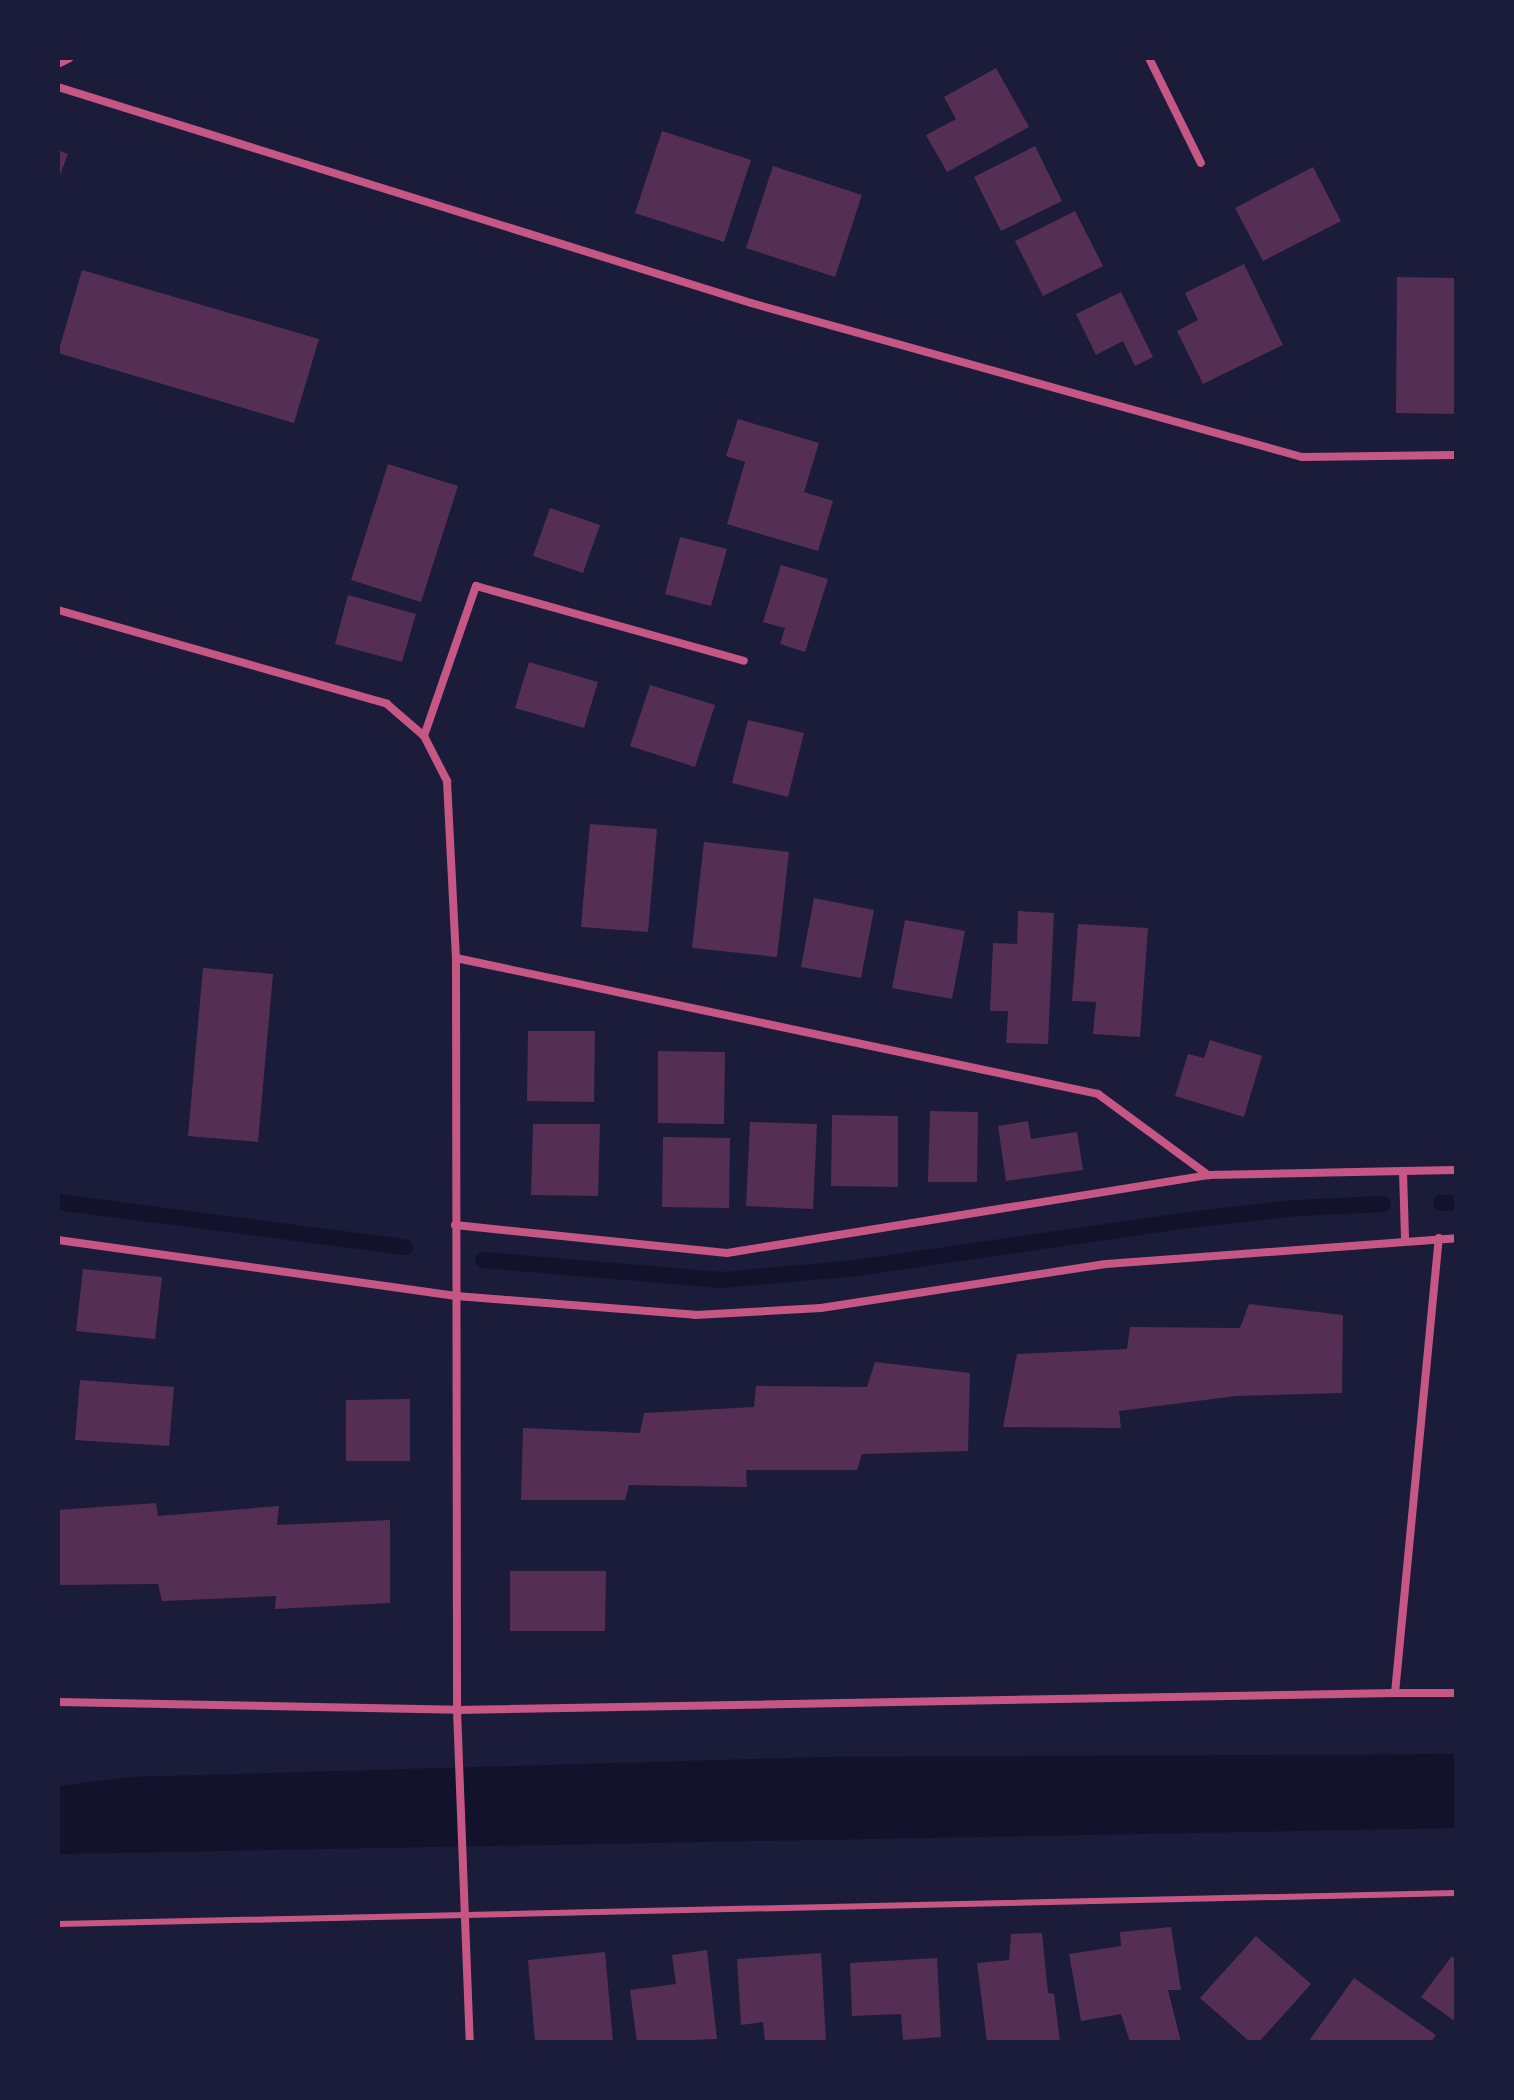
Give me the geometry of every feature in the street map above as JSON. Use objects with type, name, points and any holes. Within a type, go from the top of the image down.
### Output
[{"type":"street","points":[[58,64],[70,58]]},
{"type":"street","points":[[1149,58],[1201,163]]},
{"type":"street","points":[[58,87],[751,303],[1302,457],[1456,455]]},
{"type":"street","points":[[424,736],[476,586],[744,661]]},
{"type":"street","points":[[58,610],[387,704],[424,736],[447,781],[456,958],[457,1710],[470,2042]]},
{"type":"street","points":[[456,958],[1098,1094],[1208,1175]]},
{"type":"street","points":[[455,1225],[727,1253],[1208,1175],[1456,1170]]},
{"type":"street","points":[[1403,1171],[1405,1239]]},
{"type":"street","points":[[1395,1693],[1439,1238]]},
{"type":"street","points":[[58,1240],[456,1296],[695,1315],[821,1308],[1106,1264],[1405,1239],[1456,1238]]},
{"type":"street","points":[[58,1702],[457,1710],[1456,1693]]},
{"type":"lane","points":[[58,1924],[1456,1893]]},
{"type":"shaded area","points":[[1456,1754],[1456,1828],[58,1854],[58,1786],[131,1777],[827,1757]]},
{"type":"building","points":[[996,68],[1029,127],[947,172],[926,135],[956,119],[944,97]]},
{"type":"building","points":[[662,131],[751,160],[724,242],[635,213]]},
{"type":"building","points":[[1035,146],[1062,201],[1001,231],[974,177]]},
{"type":"building","points":[[58,150],[68,154],[58,180]]},
{"type":"building","points":[[773,166],[862,195],[835,277],[746,248]]},
{"type":"building","points":[[1313,167],[1341,221],[1263,261],[1235,208]]},
{"type":"building","points":[[1075,211],[1103,266],[1043,296],[1015,241]]},
{"type":"building","points":[[1244,264],[1283,345],[1203,384],[1177,331],[1198,320],[1185,293]]},
{"type":"building","points":[[82,270],[319,339],[294,423],[58,353]]},
{"type":"building","points":[[1397,277],[1456,278],[1456,414],[1396,413]]},
{"type":"building","points":[[1121,292],[1153,357],[1135,366],[1123,341],[1096,355],[1076,314]]},
{"type":"building","points":[[738,419],[819,443],[804,492],[833,501],[818,551],[727,524],[745,462],[726,456]]},
{"type":"building","points":[[388,464],[458,486],[421,602],[351,580]]},
{"type":"building","points":[[550,508],[600,525],[583,573],[533,556]]},
{"type":"building","points":[[680,537],[727,549],[711,606],[665,594]]},
{"type":"building","points":[[781,565],[828,579],[805,652],[780,644],[785,628],[763,622]]},
{"type":"building","points":[[348,595],[416,614],[402,662],[335,644]]},
{"type":"building","points":[[529,662],[598,682],[584,728],[515,708]]},
{"type":"building","points":[[650,685],[715,705],[695,767],[630,746]]},
{"type":"building","points":[[748,720],[804,733],[788,797],[732,783]]},
{"type":"building","points":[[590,824],[657,829],[648,932],[581,927]]},
{"type":"building","points":[[704,842],[789,852],[777,957],[692,948]]},
{"type":"building","points":[[814,898],[874,910],[861,978],[801,967]]},
{"type":"building","points":[[1018,911],[1054,913],[1048,1044],[1006,1043],[1008,1011],[990,1011],[993,943],[1017,944]]},
{"type":"building","points":[[905,920],[965,931],[952,999],[892,988]]},
{"type":"building","points":[[1078,924],[1148,928],[1140,1037],[1093,1034],[1096,1002],[1072,1001]]},
{"type":"building","points":[[203,968],[273,974],[258,1142],[188,1136]]},
{"type":"building","points":[[528,1031],[595,1031],[594,1102],[527,1101]]},
{"type":"building","points":[[1210,1040],[1262,1056],[1244,1117],[1175,1096],[1188,1054],[1204,1058]]},
{"type":"building","points":[[658,1051],[725,1052],[724,1124],[658,1123]]},
{"type":"building","points":[[930,1111],[978,1112],[977,1182],[928,1182]]},
{"type":"building","points":[[832,1115],[898,1116],[898,1187],[831,1186]]},
{"type":"building","points":[[1028,1121],[1031,1139],[1077,1132],[1083,1170],[1006,1181],[998,1126]]},
{"type":"building","points":[[750,1122],[817,1124],[813,1209],[746,1206]]},
{"type":"building","points":[[533,1124],[600,1124],[598,1196],[531,1195]]},
{"type":"building","points":[[663,1137],[730,1138],[729,1208],[662,1207]]},
{"type":"building","points":[[83,1269],[162,1277],[155,1339],[76,1331]]},
{"type":"building","points":[[1249,1304],[1343,1315],[1342,1393],[1236,1396],[1119,1411],[1121,1428],[1003,1427],[1017,1354],[1127,1349],[1130,1327],[1240,1328]]},
{"type":"building","points":[[875,1362],[970,1373],[968,1451],[862,1454],[857,1470],[746,1470],[747,1487],[629,1485],[625,1500],[521,1500],[523,1428],[640,1433],[644,1413],[754,1407],[756,1386],[867,1387]]},
{"type":"building","points":[[80,1380],[174,1387],[169,1446],[75,1440]]},
{"type":"building","points":[[410,1399],[410,1461],[346,1461],[346,1400]]},
{"type":"building","points":[[156,1503],[158,1516],[279,1506],[277,1525],[390,1520],[390,1603],[275,1609],[276,1596],[162,1601],[158,1584],[58,1585],[58,1510]]},
{"type":"building","points":[[510,1571],[606,1571],[605,1631],[510,1631]]},
{"type":"building","points":[[1171,1927],[1181,1990],[1168,1990],[1181,2042],[1130,2042],[1121,2014],[1081,2021],[1069,1954],[1121,1946],[1120,1932]]},
{"type":"building","points":[[1042,1933],[1048,1993],[1054,1994],[1060,2042],[987,2042],[977,1963],[1009,1960],[1011,1934]]},
{"type":"building","points":[[1256,1936],[1311,1984],[1259,2042],[1250,2042],[1200,1998]]},
{"type":"building","points":[[707,1950],[717,2039],[637,2042],[630,1990],[676,1984],[672,1955]]},
{"type":"building","points":[[605,1952],[613,2042],[535,2042],[528,1960]]},
{"type":"building","points":[[821,1953],[826,2042],[765,2042],[763,2022],[741,2025],[737,1959]]},
{"type":"building","points":[[1452,1956],[1456,1959],[1456,2022],[1421,1997]]},
{"type":"building","points":[[937,1958],[941,2037],[903,2040],[901,2014],[852,2016],[850,1963]]},
{"type":"building","points":[[1354,1978],[1436,2035],[1431,2042],[1308,2042]]},
{"type":"waterway","points":[[58,1202],[405,1247]]},
{"type":"waterway","points":[[1441,1203],[1456,1203]]},
{"type":"waterway","points":[[483,1260],[722,1280],[856,1268],[1190,1220],[1296,1208],[1383,1204]]}]
